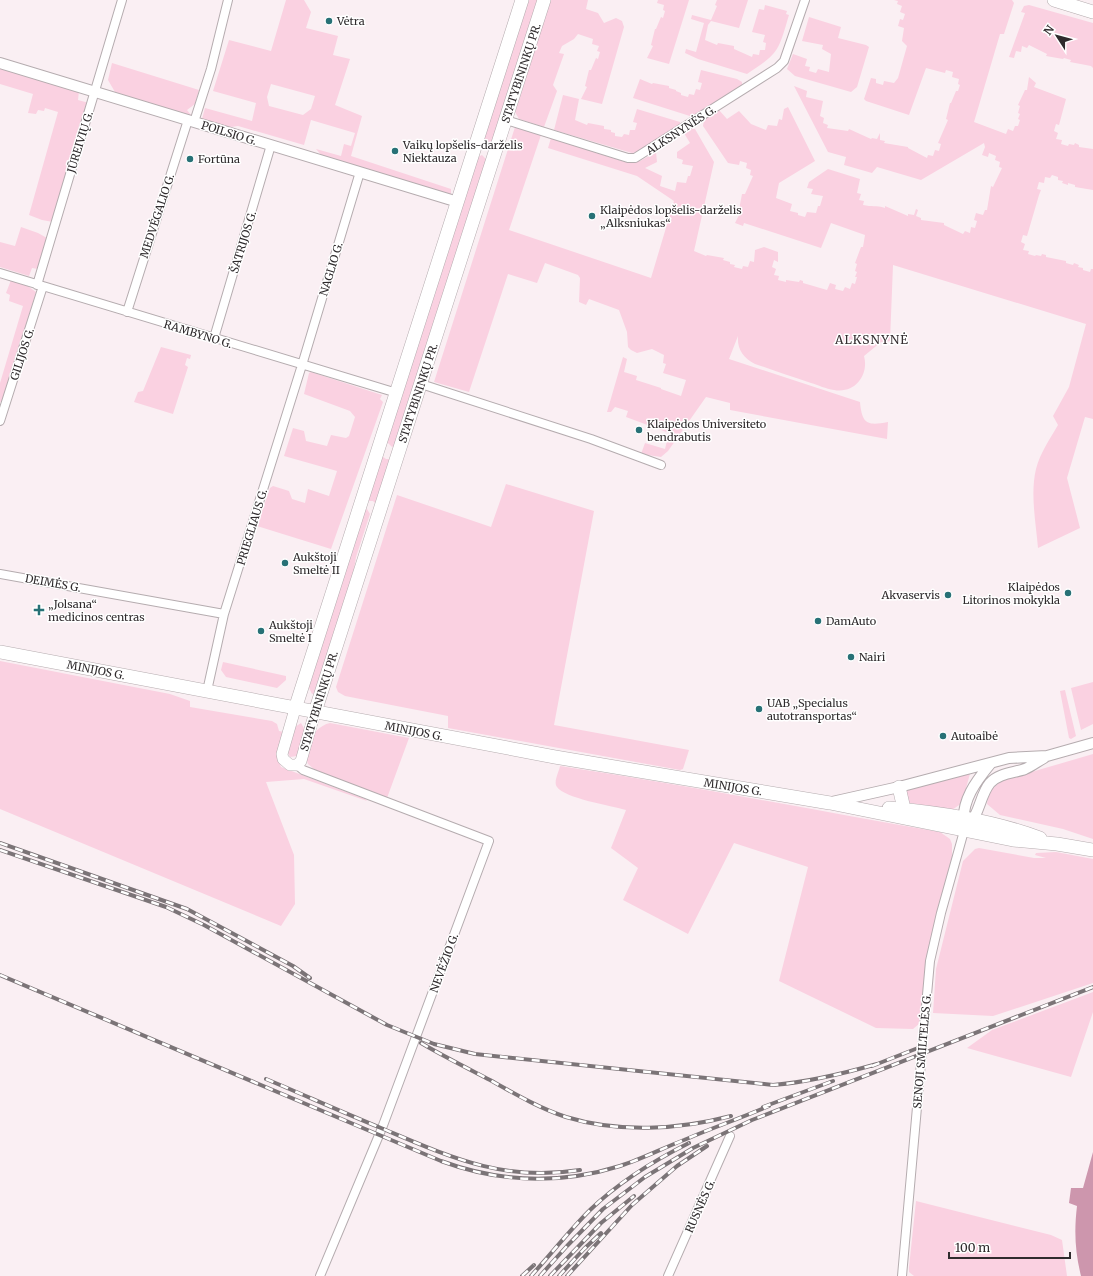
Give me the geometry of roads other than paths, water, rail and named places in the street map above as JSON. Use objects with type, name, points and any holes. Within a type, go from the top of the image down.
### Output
[{"type":"main road","name":"STATYBININKŲ PR.","points":[[522,0],[282,754],[283,759],[290,766],[297,765],[301,761],[315,712],[544,0]]},
{"type":"main road","points":[[1054,0],[1093,12]]},
{"type":"main road","points":[[476,147],[484,147],[495,153]]},
{"type":"main road","points":[[380,444],[389,452],[400,450]]},
{"type":"main road","points":[[361,506],[372,504],[380,513]]},
{"type":"main road","name":"MINIJOS G.","points":[[0,652],[570,760],[830,802],[1013,840],[1057,844],[1093,850]]},
{"type":"main road","points":[[898,787],[904,809]]},
{"type":"main road","name":"MINIJOS G.","points":[[830,802],[939,813],[969,818],[1014,828],[1057,844]]},
{"type":"street","name":"JŪREIVIŲ G.","points":[[40,285],[122,0]]},
{"type":"street","name":"MEDVĖGALIO G.","points":[[127,312],[191,121],[211,69],[228,0]]},
{"type":"street","name":"ALKSNYNĖS G.","points":[[506,120],[628,158],[635,158],[777,68],[784,61],[805,0]]},
{"type":"street","name":"POILSIO G.","points":[[0,63],[458,202]]},
{"type":"street","name":"ŠATRIJOS G.","points":[[214,338],[272,145]]},
{"type":"street","name":"NAGLIO G.","points":[[302,365],[360,172]]},
{"type":"street","name":"RAMBYNO G.","points":[[0,273],[397,393]]},
{"type":"street","name":"GILIJOS G.","points":[[0,421],[40,285]]},
{"type":"street","name":"PRIEGLIAUS G.","points":[[207,691],[224,614],[302,365]]},
{"type":"street","points":[[421,384],[591,439],[661,465]]},
{"type":"street","name":"DEIMĖS G.","points":[[0,574],[224,614]]},
{"type":"street","points":[[830,802],[898,787],[1009,758],[1047,756],[1093,744]]},
{"type":"street","points":[[964,831],[969,818],[991,782],[997,777],[1026,768],[1047,756]]},
{"type":"street","points":[[969,818],[972,788],[991,763]]},
{"type":"street","name":"NEVĖŽIO G.","points":[[297,765],[303,770],[489,841],[382,1128],[320,1276]]},
{"type":"street","name":"SENOJI SMILTELĖS G.","points":[[902,1276],[930,962],[941,913],[964,831]]},
{"type":"street","name":"RUSNĖS G.","points":[[668,1276],[730,1136]]},
{"type":"railway","points":[[0,843],[187,909],[293,966],[310,978]]},
{"type":"railway","points":[[0,850],[166,907],[204,925],[387,1025],[434,1044],[475,1054],[773,1085],[825,1077],[877,1064]]},
{"type":"railway","points":[[0,975],[441,1161],[486,1174],[530,1179],[552,1179],[597,1172],[636,1160],[769,1106]]},
{"type":"railway","points":[[540,1276],[603,1209],[645,1177],[693,1148],[752,1120],[1093,987]]},
{"type":"railway","points":[[421,1043],[537,1105],[566,1117],[586,1122],[607,1126],[648,1128],[669,1127],[711,1121],[731,1116]]},
{"type":"railway","points":[[872,1066],[918,1048]]},
{"type":"railway","points":[[266,1079],[430,1148],[477,1164],[501,1170],[526,1173],[552,1173],[580,1170]]},
{"type":"railway","points":[[763,1107],[833,1081]]},
{"type":"railway","points":[[531,1276],[575,1226],[601,1200],[637,1173],[662,1157],[689,1143]]},
{"type":"railway","points":[[567,1276],[632,1205],[677,1166],[707,1146]]},
{"type":"railway","points":[[550,1276],[601,1223],[634,1196]]},
{"type":"railway","points":[[559,1276],[601,1233]]},
{"type":"railway","points":[[522,1276],[534,1265]]},
{"type":"place","name":"Vėtra","points":[[329,21]]},
{"type":"place","name":"Vaikų lopšelis-darželis Niektauza","points":[[395,151]]},
{"type":"place","name":"Fortūna","points":[[190,159]]},
{"type":"place","name":"Klaipėdos lopšelis-darželis „Alksniukas“","points":[[592,216]]},
{"type":"place","name":"Klaipėdos Universiteto bendrabutis","points":[[639,430]]},
{"type":"place","name":"Aukštoji Smeltė II","points":[[285,563]]},
{"type":"place","name":"Klaipėdos Litorinos mokykla","points":[[1068,593]]},
{"type":"place","name":"Akvaservis","points":[[948,595]]},
{"type":"place","name":"„Jolsana“ medicinos centras","points":[[39,610]]},
{"type":"place","name":"DamAuto","points":[[818,621]]},
{"type":"place","name":"Aukštoji Smeltė I","points":[[261,631]]},
{"type":"place","name":"Nairi","points":[[851,657]]},
{"type":"place","name":"UAB „Specialus autotransportas“","points":[[759,709]]},
{"type":"place","name":"Autoaibė","points":[[943,736]]},
{"type":"district","name":"ALKSNYNĖ","points":[[872,339]]}]
